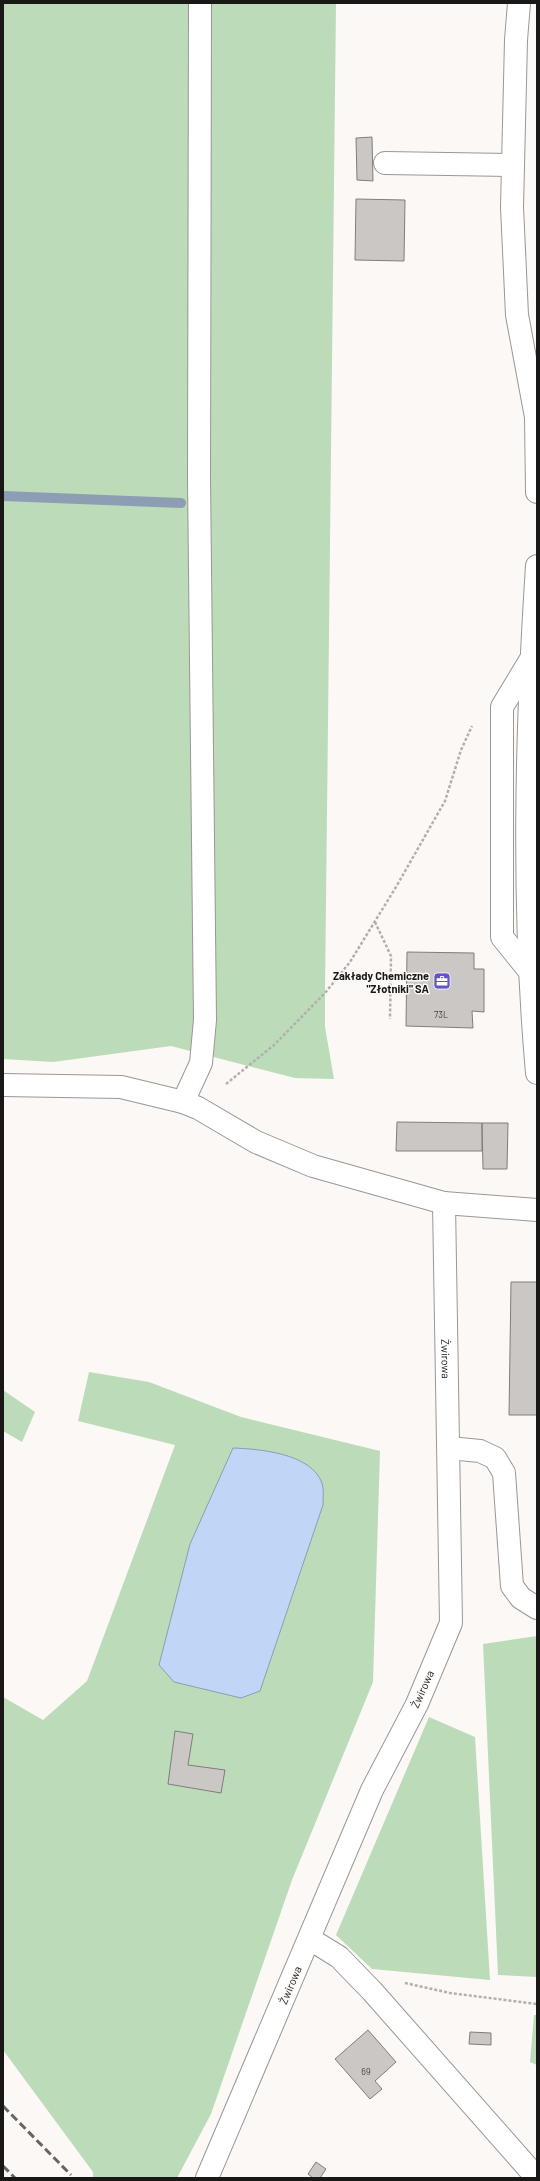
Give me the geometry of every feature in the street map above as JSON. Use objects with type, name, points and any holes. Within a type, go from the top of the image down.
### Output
[{"type":"street","points":[[182,1102],[201,1063],[205,1020],[199,479],[200,3]]},
{"type":"street","points":[[519,3],[516,40],[512,207],[516,315],[536,417],[537,492]]},
{"type":"street","points":[[385,163],[513,166]]},
{"type":"street","points":[[537,566],[531,658],[528,852],[537,1073]]},
{"type":"street","points":[[3,1085],[121,1087],[182,1102],[198,1108],[256,1142],[313,1166],[403,1193],[444,1203],[537,1210]]},
{"type":"street","name":"Żwirowa","points":[[207,2178],[310,1939],[372,1790],[417,1704],[451,1623],[444,1203]]},
{"type":"street","points":[[449,1448],[480,1451],[485,1453],[495,1458],[504,1473],[512,1586],[521,1598],[537,1608]]},
{"type":"street","points":[[310,1939],[339,1957],[372,1991],[537,2178]]},
{"type":"path","points":[[226,1084],[274,1044],[325,993],[350,962],[445,801],[461,750],[473,724]]},
{"type":"path","points":[[375,921],[391,956],[390,1019]]},
{"type":"path","points":[[372,1991],[394,1981],[450,1993],[537,2004]]},
{"type":"green space","points":[[3,3],[336,3],[325,993],[325,1027],[334,1079],[295,1078],[171,1046],[53,1062],[3,1059]]},
{"type":"green space","points":[[89,1372],[149,1382],[241,1417],[380,1451],[373,1682],[292,1880],[211,2114],[177,2178],[93,2178],[93,2172],[3,2050],[3,1697],[43,1720],[87,1681],[175,1445],[78,1421]]},
{"type":"green space","points":[[3,1390],[35,1412],[22,1442],[3,1431]]},
{"type":"green space","points":[[537,1636],[537,1977],[498,1975],[483,1644]]},
{"type":"green space","points":[[429,1717],[475,1737],[490,1980],[372,1969],[336,1935]]},
{"type":"green space","points":[[534,2015],[537,2015],[537,2065],[530,2062]]},
{"type":"water","points":[[233,1448],[270,1452],[296,1459],[307,1465],[316,1473],[322,1483],[323,1491],[323,1505],[260,1691],[241,1698],[174,1682],[159,1665],[190,1544]]},
{"type":"building","points":[[372,137],[373,181],[357,180],[356,138]]},
{"type":"building","points":[[356,199],[405,200],[404,261],[355,260]]},
{"type":"building","points":[[407,952],[474,953],[474,969],[484,969],[484,1012],[472,1011],[473,1028],[406,1026]]},
{"type":"building","points":[[397,1122],[482,1123],[482,1151],[396,1151]]},
{"type":"building","points":[[482,1123],[508,1123],[507,1169],[483,1169]]},
{"type":"building","points":[[511,1282],[537,1282],[537,1415],[509,1415]]},
{"type":"building","points":[[175,1731],[193,1734],[188,1765],[225,1770],[221,1793],[168,1784]]},
{"type":"building","points":[[368,2030],[396,2062],[375,2081],[382,2089],[370,2099],[335,2059]]},
{"type":"building","points":[[470,2032],[491,2033],[491,2045],[469,2044]]},
{"type":"building","points":[[316,2162],[326,2169],[320,2178],[313,2178],[308,2174]]},
{"type":"waterway","points":[[3,496],[181,503]]},
{"type":"railway","points":[[3,2106],[71,2175]]},
{"type":"railway","points":[[3,2166],[15,2178]]},
{"type":"place","name":"Zakłady Chemiczne \"Złotniki\" SA","points":[[442,981]]}]
